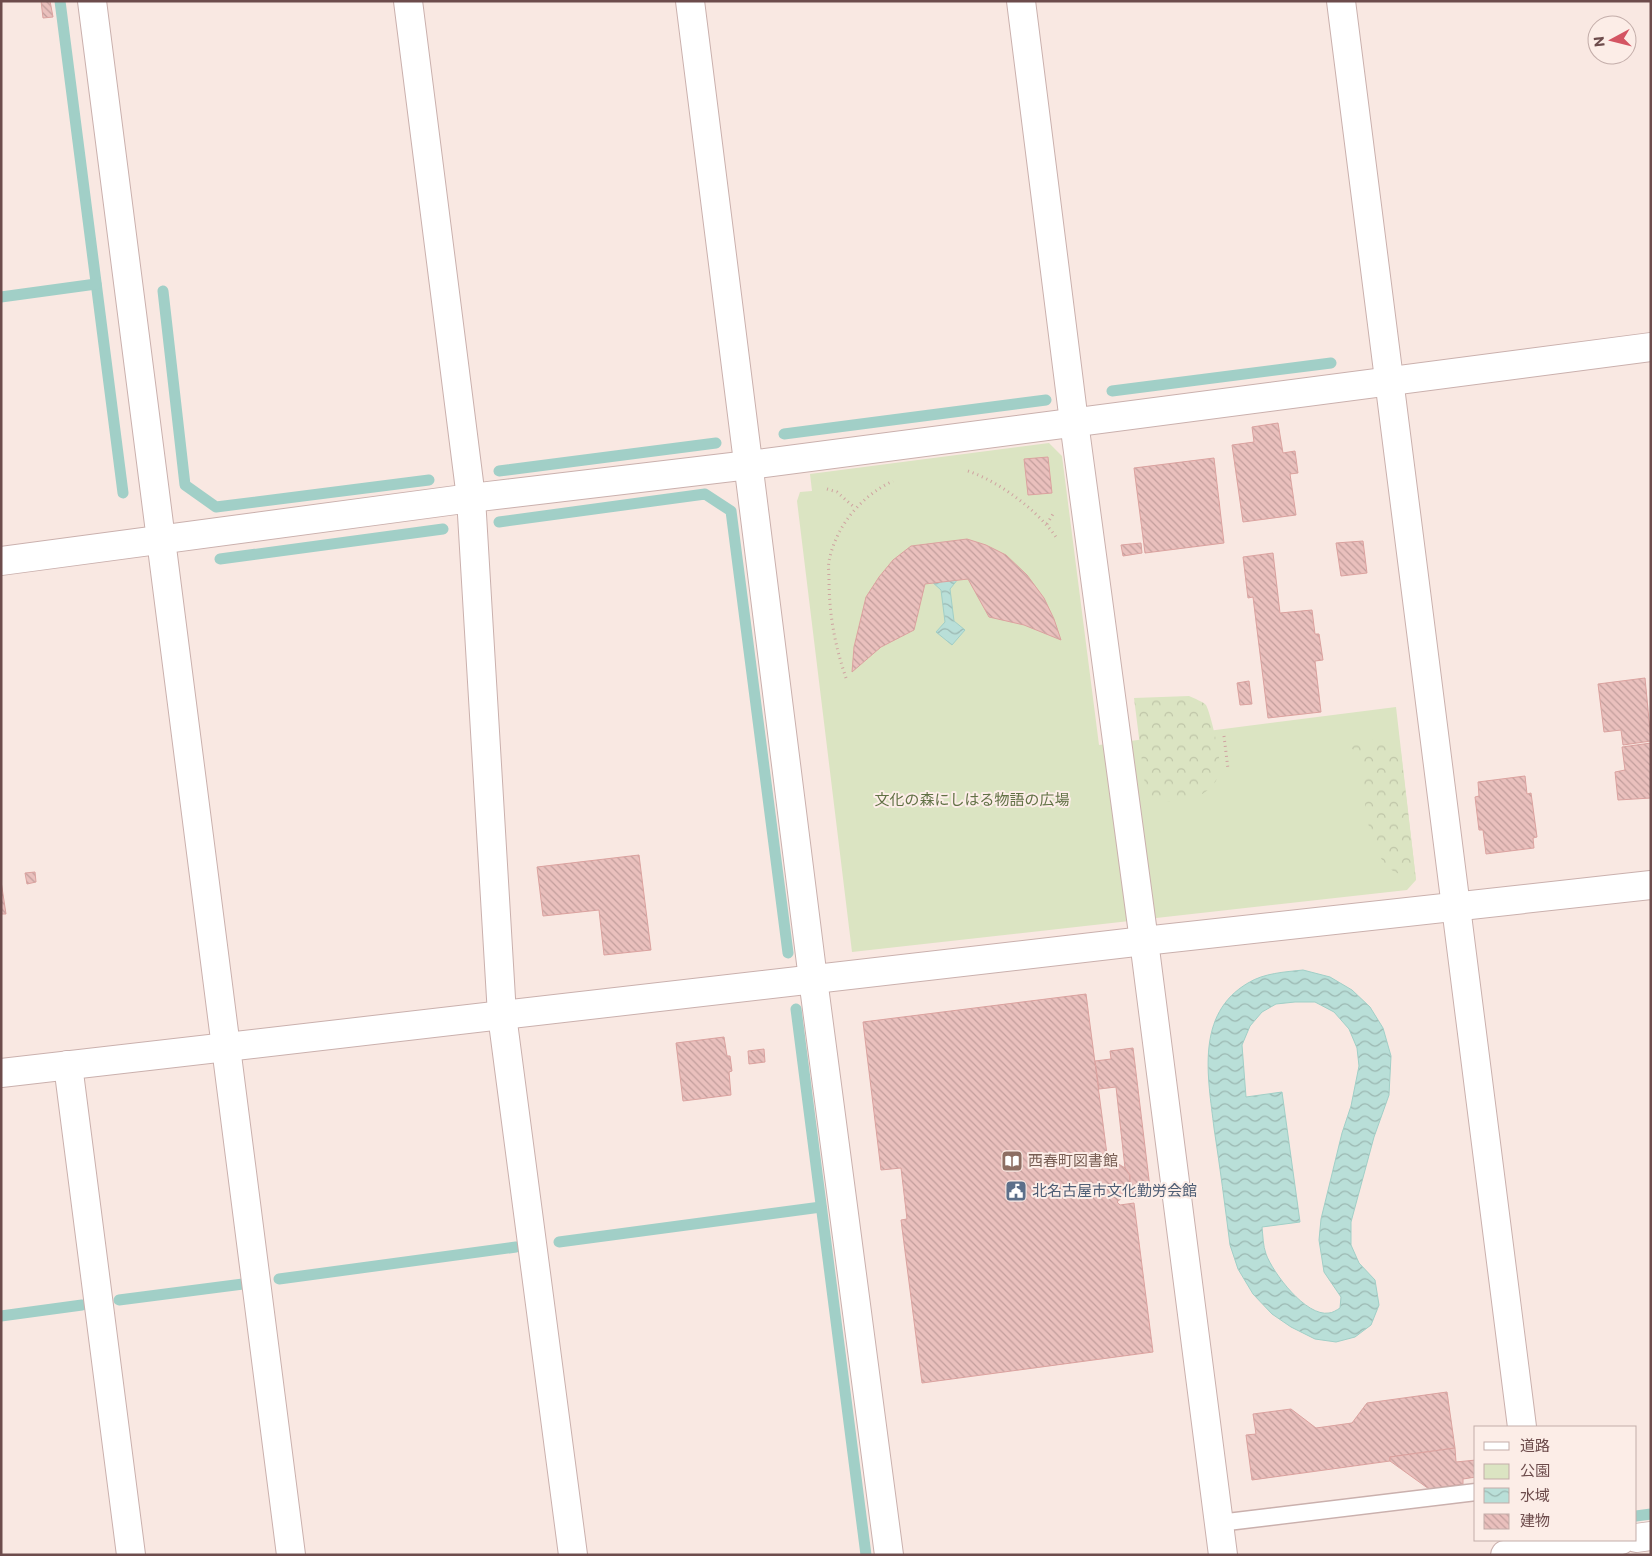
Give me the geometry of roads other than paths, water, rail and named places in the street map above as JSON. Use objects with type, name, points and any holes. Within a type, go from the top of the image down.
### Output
[{"type":"street","points":[[92,1],[291,1555]]},
{"type":"street","points":[[408,1],[471,498],[502,1015],[573,1555]]},
{"type":"street","points":[[690,1],[813,979],[889,1555]]},
{"type":"street","points":[[1021,1],[1074,422],[1224,1555]]},
{"type":"street","points":[[1341,1],[1522,1426]]},
{"type":"street","points":[[1,561],[471,498],[749,465],[1651,347]]},
{"type":"street","points":[[1,1073],[1144,941],[1651,885]]},
{"type":"street","points":[[68,1065],[131,1555]]},
{"type":"street","points":[[1637,1538],[1651,1536]]},
{"type":"street","points":[[1504,1555],[1538,1548],[1611,1541]]},
{"type":"lane","points":[[1219,1523],[1474,1492]]},
{"type":"water","points":[[958,579],[950,589],[954,621],[965,630],[952,645],[936,632],[945,622],[941,590],[931,581]]},
{"type":"water","points":[[1303,970],[1330,977],[1352,990],[1370,1007],[1383,1028],[1391,1056],[1389,1095],[1374,1137],[1351,1222],[1351,1245],[1359,1263],[1375,1280],[1379,1305],[1371,1325],[1355,1337],[1336,1342],[1315,1339],[1291,1327],[1272,1314],[1253,1294],[1238,1269],[1230,1245],[1209,1088],[1209,1048],[1212,1029],[1219,1012],[1231,996],[1248,983],[1261,977]],"holes":[[[1315,1002],[1334,1012],[1349,1029],[1357,1048],[1359,1066],[1351,1106],[1342,1133],[1321,1219],[1319,1240],[1324,1272],[1341,1297],[1340,1308],[1329,1313],[1310,1308],[1291,1292],[1276,1272],[1266,1254],[1262,1227],[1300,1222],[1282,1092],[1246,1097],[1242,1045],[1250,1026],[1262,1012],[1276,1004]]]},
{"type":"waterway","points":[[60,1],[123,493]]},
{"type":"waterway","points":[[1,297],[96,284]]},
{"type":"waterway","points":[[163,291],[185,485],[216,507],[429,480]]},
{"type":"waterway","points":[[1112,391],[1331,363]]},
{"type":"waterway","points":[[784,434],[1046,400]]},
{"type":"waterway","points":[[499,471],[716,443]]},
{"type":"waterway","points":[[499,522],[705,494],[731,511],[788,953]]},
{"type":"waterway","points":[[220,559],[443,529]]},
{"type":"waterway","points":[[796,1009],[866,1555]]},
{"type":"waterway","points":[[559,1242],[821,1207]]},
{"type":"waterway","points":[[279,1279],[516,1247]]},
{"type":"waterway","points":[[119,1300],[243,1284]]},
{"type":"waterway","points":[[1,1316],[82,1305]]},
{"type":"waterway","points":[[1637,1516],[1651,1514]]},
{"type":"place","name":"西春町図書館","points":[[1012,1161]]},
{"type":"place","name":"北名古屋市文化勤労会館","points":[[1016,1191]]},
{"type":"park label","name":"文化の森にしはる物語の広場","points":[[972,800]]}]
